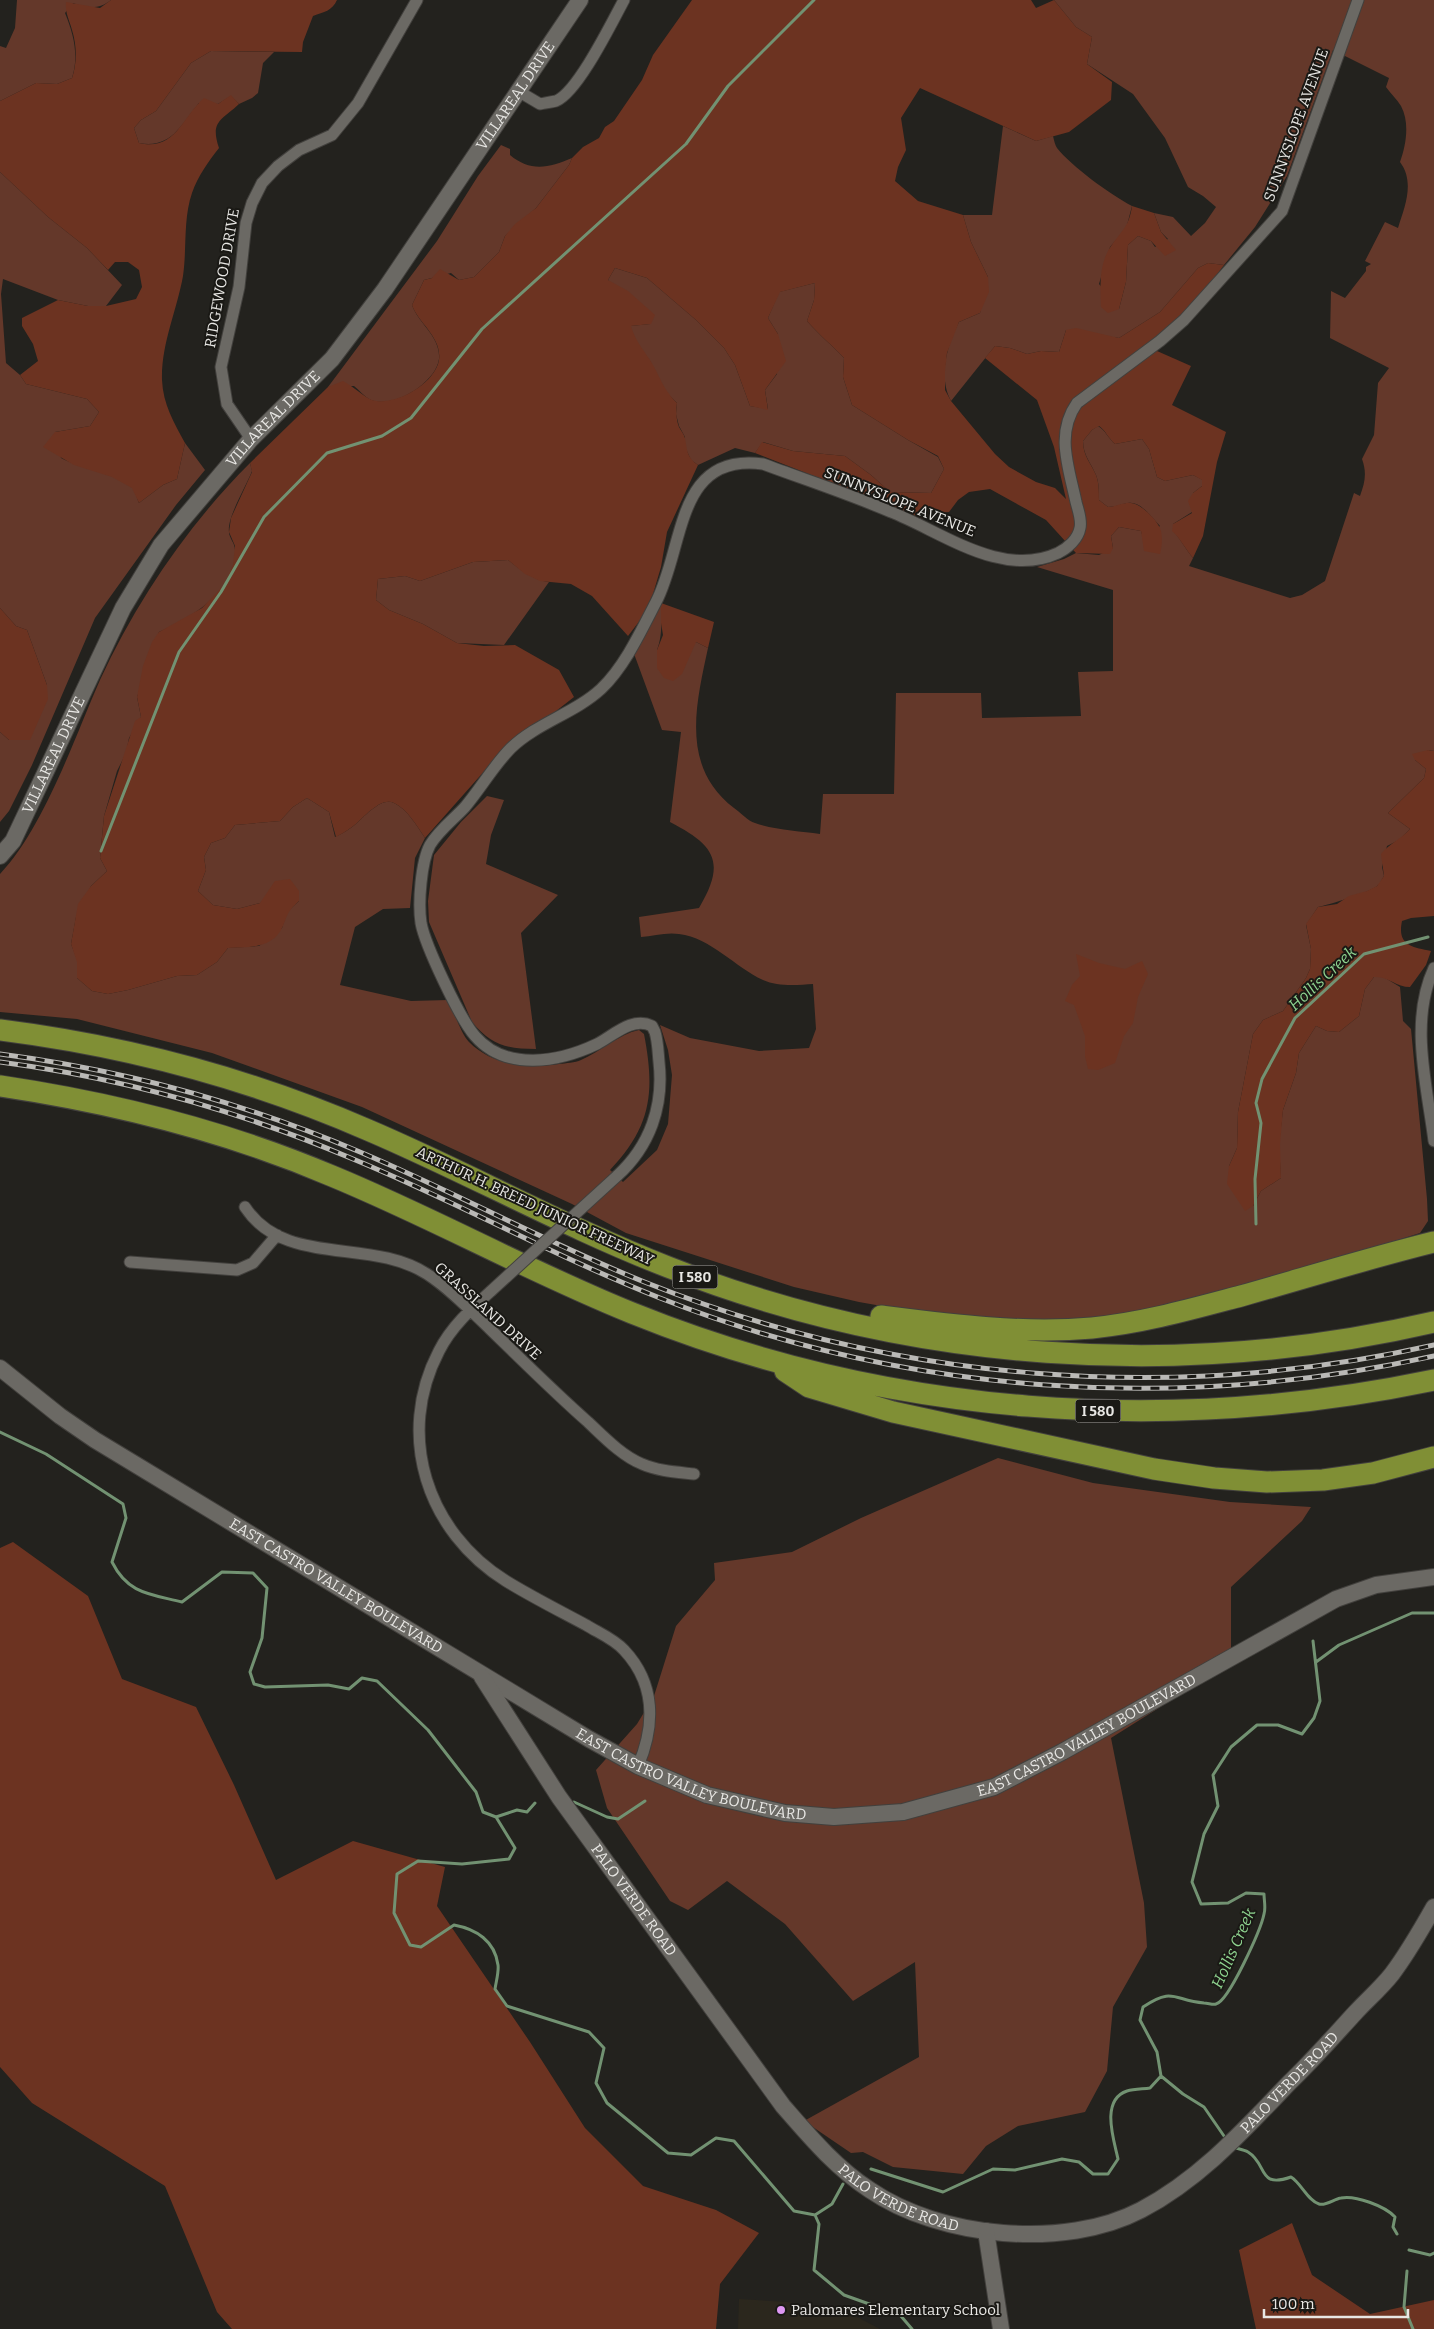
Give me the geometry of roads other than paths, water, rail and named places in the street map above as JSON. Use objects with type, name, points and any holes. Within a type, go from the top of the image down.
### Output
[{"type":"highway","name":"ARTHUR H. BREED JUNIOR FREEWAY","points":[[0,1030],[131,1053],[205,1072],[291,1100],[381,1136],[625,1250],[701,1280],[767,1301],[847,1322],[996,1348],[1093,1355],[1178,1355],[1259,1350],[1342,1340],[1429,1323]]},
{"type":"highway","name":"I 580","points":[[0,1086],[83,1100],[144,1114],[206,1130],[268,1151],[367,1190],[608,1303],[674,1329],[770,1362],[838,1378],[939,1396],[1025,1407],[1095,1411],[1172,1411],[1262,1406],[1359,1394],[1431,1380]]},
{"type":"highway","points":[[767,1301],[987,1329],[1039,1330],[1094,1327],[1174,1314],[1434,1242]]},
{"type":"highway","points":[[770,1362],[809,1387],[893,1412],[1008,1438],[1194,1476],[1253,1482],[1304,1482],[1368,1474],[1434,1457]]},
{"type":"street","name":"RIDGEWOOD DRIVE","points":[[251,438],[227,404],[221,367],[239,287],[246,223],[252,203],[262,183],[278,166],[299,150],[332,135],[358,104],[417,0]]},
{"type":"street","name":"VILLAREAL DRIVE","points":[[0,856],[13,840],[122,608],[162,545],[251,438],[332,360],[385,289],[580,0]]},
{"type":"street","points":[[518,91],[540,104],[557,100],[574,84],[591,60],[624,0]]},
{"type":"street","name":"SUNNYSLOPE AVENUE","points":[[638,1766],[649,1735],[651,1712],[648,1693],[636,1666],[623,1650],[607,1637],[506,1581],[482,1564],[449,1528],[437,1508],[422,1462],[419,1438],[423,1392],[439,1352],[470,1310],[617,1176],[642,1146],[652,1128],[658,1108],[660,1074],[655,1032],[652,1026],[640,1023],[626,1027],[598,1044],[575,1054],[527,1061],[506,1057],[485,1046],[468,1027],[442,976],[421,924],[421,889],[426,855],[431,844],[465,807],[512,747],[532,732],[581,704],[601,689],[617,670],[662,589],[684,515],[701,484],[714,470],[728,464],[746,462],[763,464],[893,512],[930,531],[1000,559],[1033,560],[1050,557],[1072,544],[1080,527],[1064,444],[1065,427],[1070,412],[1076,403],[1160,341],[1184,320],[1282,211],[1358,0]]},
{"type":"street","points":[[1434,968],[1424,996],[1422,1020],[1423,1057],[1434,1141]]},
{"type":"street","name":"GRASSLAND DRIVE","points":[[245,1207],[263,1228],[277,1235],[315,1248],[372,1254],[397,1260],[428,1275],[470,1310],[583,1418],[625,1454],[641,1464],[658,1470],[694,1474]]},
{"type":"street","points":[[130,1262],[237,1270],[253,1263],[277,1235]]},
{"type":"street","name":"EAST CASTRO VALLEY BOULEVARD","points":[[0,1368],[60,1416],[95,1440],[480,1673],[638,1766],[707,1795],[785,1813],[834,1817],[903,1812],[994,1787],[1062,1752],[1207,1670],[1346,1595],[1386,1583],[1434,1578]]},
{"type":"street","name":"PALO VERDE ROAD","points":[[480,1673],[559,1797],[783,2106],[823,2152],[870,2190],[906,2209],[941,2223],[986,2231],[1052,2232],[1094,2227],[1117,2220],[1159,2200],[1210,2164],[1296,2077],[1391,1975],[1416,1940],[1434,1907]]},
{"type":"street","points":[[986,2231],[1001,2329]]},
{"type":"waterway","points":[[101,851],[179,652],[221,592],[264,517],[327,453],[382,436],[411,418],[482,329],[686,144],[728,86],[814,0]]},
{"type":"waterway","name":"Hollis Creek","points":[[1256,1224],[1255,1179],[1261,1123],[1256,1103],[1262,1079],[1295,1018],[1364,954],[1428,937]]},
{"type":"waterway","points":[[0,1432],[46,1454],[123,1504],[126,1518],[112,1562],[118,1573],[133,1587],[150,1594],[182,1602],[222,1572],[253,1573],[267,1588],[262,1638],[250,1672],[254,1684],[265,1687],[328,1685],[349,1689],[362,1678],[377,1681],[428,1730],[476,1792],[483,1812],[496,1817],[515,1848],[509,1859],[462,1864],[418,1861],[397,1874],[394,1913],[410,1945],[421,1947],[454,1925],[477,1933],[493,1949],[498,1968],[495,1989],[507,2006],[589,2032],[604,2048],[596,2083],[607,2103],[668,2153],[691,2155],[716,2138],[734,2141],[794,2211],[815,2215]]},
{"type":"waterway","points":[[1316,1662],[1339,1645],[1412,1613],[1434,1613]]},
{"type":"waterway","name":"Hollis Creek","points":[[1161,2076],[1157,2052],[1140,2020],[1143,2007],[1161,1997],[1168,1996],[1213,2004],[1222,2000],[1244,1964],[1265,1912],[1264,1894],[1246,1893],[1228,1903],[1201,1904],[1192,1882],[1204,1834],[1218,1806],[1213,1775],[1231,1747],[1257,1725],[1278,1725],[1302,1734],[1314,1718],[1320,1701],[1313,1641]]},
{"type":"waterway","points":[[574,1802],[607,1817],[618,1819],[645,1801]]},
{"type":"waterway","points":[[496,1817],[517,1810],[527,1812],[535,1803]]},
{"type":"waterway","points":[[1161,2076],[1183,2094],[1204,2107],[1224,2136]]},
{"type":"waterway","name":"Hollis Creek","points":[[871,2169],[943,2192],[993,2169],[1015,2170],[1062,2159],[1079,2162],[1093,2174],[1108,2174],[1118,2159],[1111,2121],[1111,2111],[1114,2103],[1119,2096],[1127,2091],[1150,2088],[1161,2076]]},
{"type":"waterway","points":[[1236,2148],[1247,2151],[1254,2157],[1268,2178],[1280,2180],[1291,2177],[1311,2199],[1319,2204],[1338,2199],[1354,2198],[1377,2205],[1395,2217],[1393,2227],[1397,2234]]},
{"type":"waterway","name":"Hollis Creek","points":[[815,2215],[832,2204],[843,2184]]},
{"type":"waterway","points":[[815,2215],[819,2224],[814,2270],[844,2295],[900,2315],[912,2329]]},
{"type":"waterway","points":[[1409,2250],[1430,2255],[1434,2253]]},
{"type":"waterway","points":[[1407,2271],[1404,2307],[1413,2329]]},
{"type":"railway","points":[[0,1054],[92,1069],[138,1079],[273,1118],[360,1152],[574,1252],[647,1283],[742,1317],[838,1343],[936,1362],[1036,1373],[1136,1377],[1236,1374],[1335,1363],[1434,1345]]},
{"type":"railway","points":[[0,1062],[91,1077],[180,1098],[224,1111],[353,1159],[583,1265],[660,1298],[753,1331],[848,1356],[945,1374],[1042,1385],[1141,1388],[1239,1385],[1337,1374],[1434,1356]]},
{"type":"place","name":"Palomares Elementary School","points":[[781,2310]]}]
